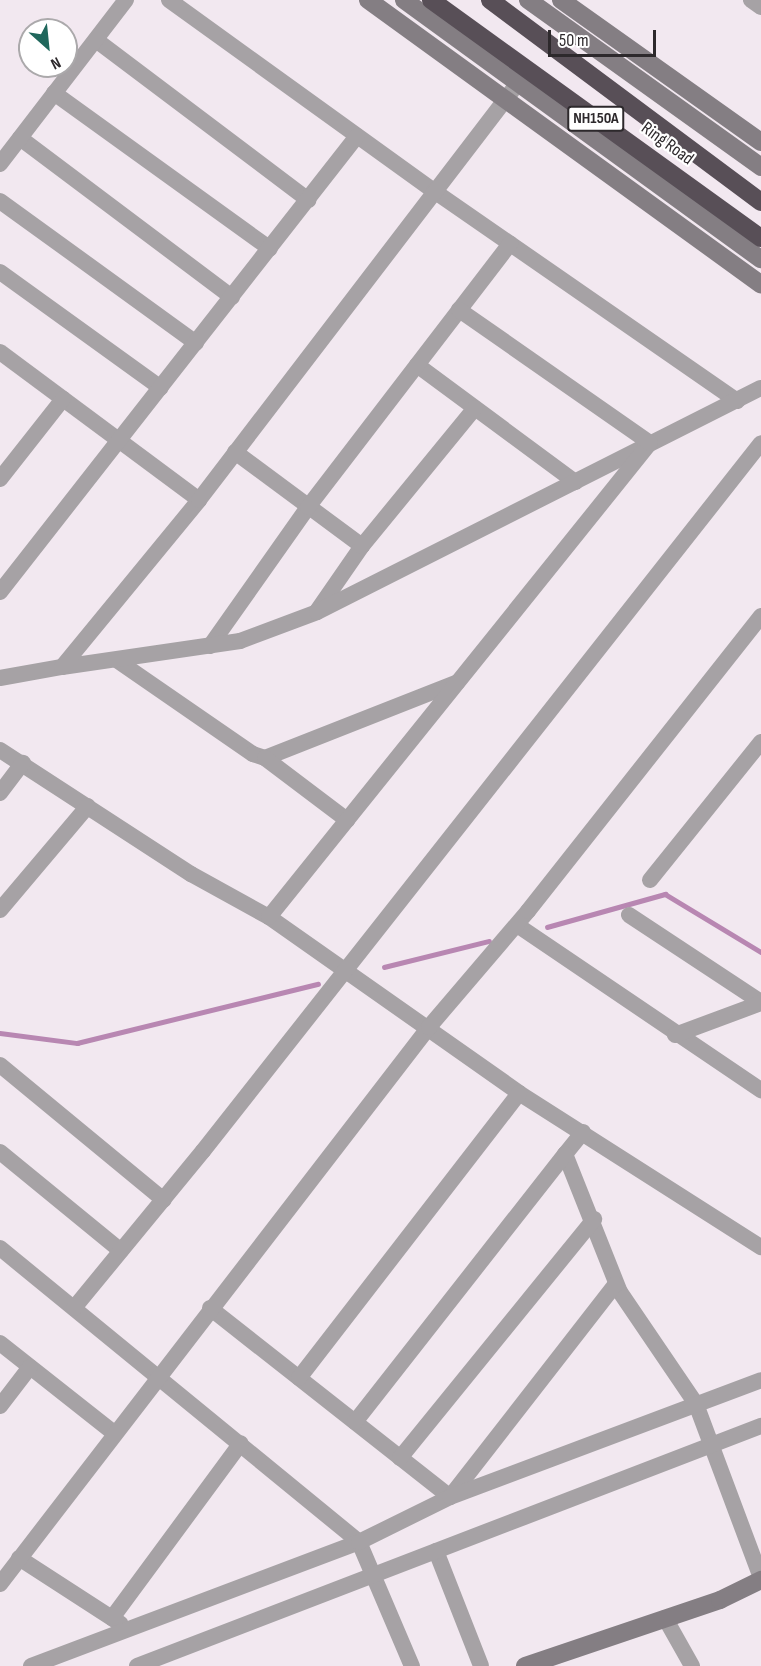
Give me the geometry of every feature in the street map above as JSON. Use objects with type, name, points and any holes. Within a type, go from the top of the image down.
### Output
[{"type":"highway","name":"Ring Road","points":[[431,0],[761,238]]},
{"type":"highway","name":"Ring Road","points":[[490,0],[761,202]]},
{"type":"street","points":[[0,164],[126,0]]},
{"type":"street","points":[[169,0],[434,191],[737,401]]},
{"type":"street","points":[[368,0],[761,285]]},
{"type":"street","points":[[404,0],[761,259]]},
{"type":"street","points":[[528,0],[761,167]]},
{"type":"street","points":[[751,0],[761,7]]},
{"type":"street","points":[[544,39],[558,22],[568,2],[761,142]]},
{"type":"street","points":[[96,40],[308,200]]},
{"type":"street","points":[[62,667],[199,500],[518,83]]},
{"type":"street","points":[[54,93],[270,249]]},
{"type":"street","points":[[0,592],[357,136]]},
{"type":"street","points":[[20,138],[232,297]]},
{"type":"street","points":[[0,201],[196,343]]},
{"type":"street","points":[[210,646],[308,507],[510,244]]},
{"type":"street","points":[[0,272],[161,388]]},
{"type":"street","points":[[459,310],[650,443]]},
{"type":"street","points":[[0,352],[199,500]]},
{"type":"street","points":[[417,365],[575,482]]},
{"type":"street","points":[[0,678],[240,641],[317,612],[761,388]]},
{"type":"street","points":[[0,479],[63,399]]},
{"type":"street","points":[[317,612],[362,546],[475,408]]},
{"type":"street","points":[[74,1308],[164,1200],[761,442]]},
{"type":"street","points":[[269,917],[650,443]]},
{"type":"street","points":[[235,452],[362,546]]},
{"type":"street","points":[[0,1584],[157,1375],[429,1027],[517,925],[761,616]]},
{"type":"street","points":[[118,661],[253,754],[266,758],[347,820]]},
{"type":"street","points":[[266,758],[459,682]]},
{"type":"street","points":[[650,880],[761,742]]},
{"type":"street","points":[[0,750],[191,874],[269,917],[343,972],[429,1027],[519,1093],[761,1247]]},
{"type":"street","points":[[0,793],[23,763]]},
{"type":"street","points":[[0,910],[88,806]]},
{"type":"street","points":[[629,915],[761,1003]]},
{"type":"street","points":[[517,925],[675,1035],[761,1090]]},
{"type":"street","points":[[675,1035],[761,1003]]},
{"type":"street","points":[[0,1065],[164,1200]]},
{"type":"street","points":[[299,1378],[519,1093]]},
{"type":"street","points":[[355,1422],[583,1132]]},
{"type":"street","points":[[0,1152],[121,1251]]},
{"type":"street","points":[[525,1666],[720,1600],[761,1579],[696,1404],[616,1284],[594,1219],[565,1154]]},
{"type":"street","points":[[399,1458],[594,1219]]},
{"type":"street","points":[[0,1248],[241,1443],[358,1542],[412,1666]]},
{"type":"street","points":[[450,1497],[616,1284]]},
{"type":"street","points":[[210,1308],[450,1497]]},
{"type":"street","points":[[0,1343],[114,1433]]},
{"type":"street","points":[[0,1406],[30,1367]]},
{"type":"street","points":[[32,1666],[358,1542],[450,1497],[761,1380]]},
{"type":"street","points":[[137,1666],[761,1426]]},
{"type":"street","points":[[112,1618],[241,1443]]},
{"type":"street","points":[[436,1551],[481,1666]]},
{"type":"street","points":[[19,1558],[129,1629]]},
{"type":"street","points":[[665,1618],[692,1666]]},
{"type":"waterway","points":[[547,927],[665,894],[761,952]]},
{"type":"waterway","points":[[384,967],[489,941]]},
{"type":"waterway","points":[[0,1033],[77,1043],[318,984]]}]
